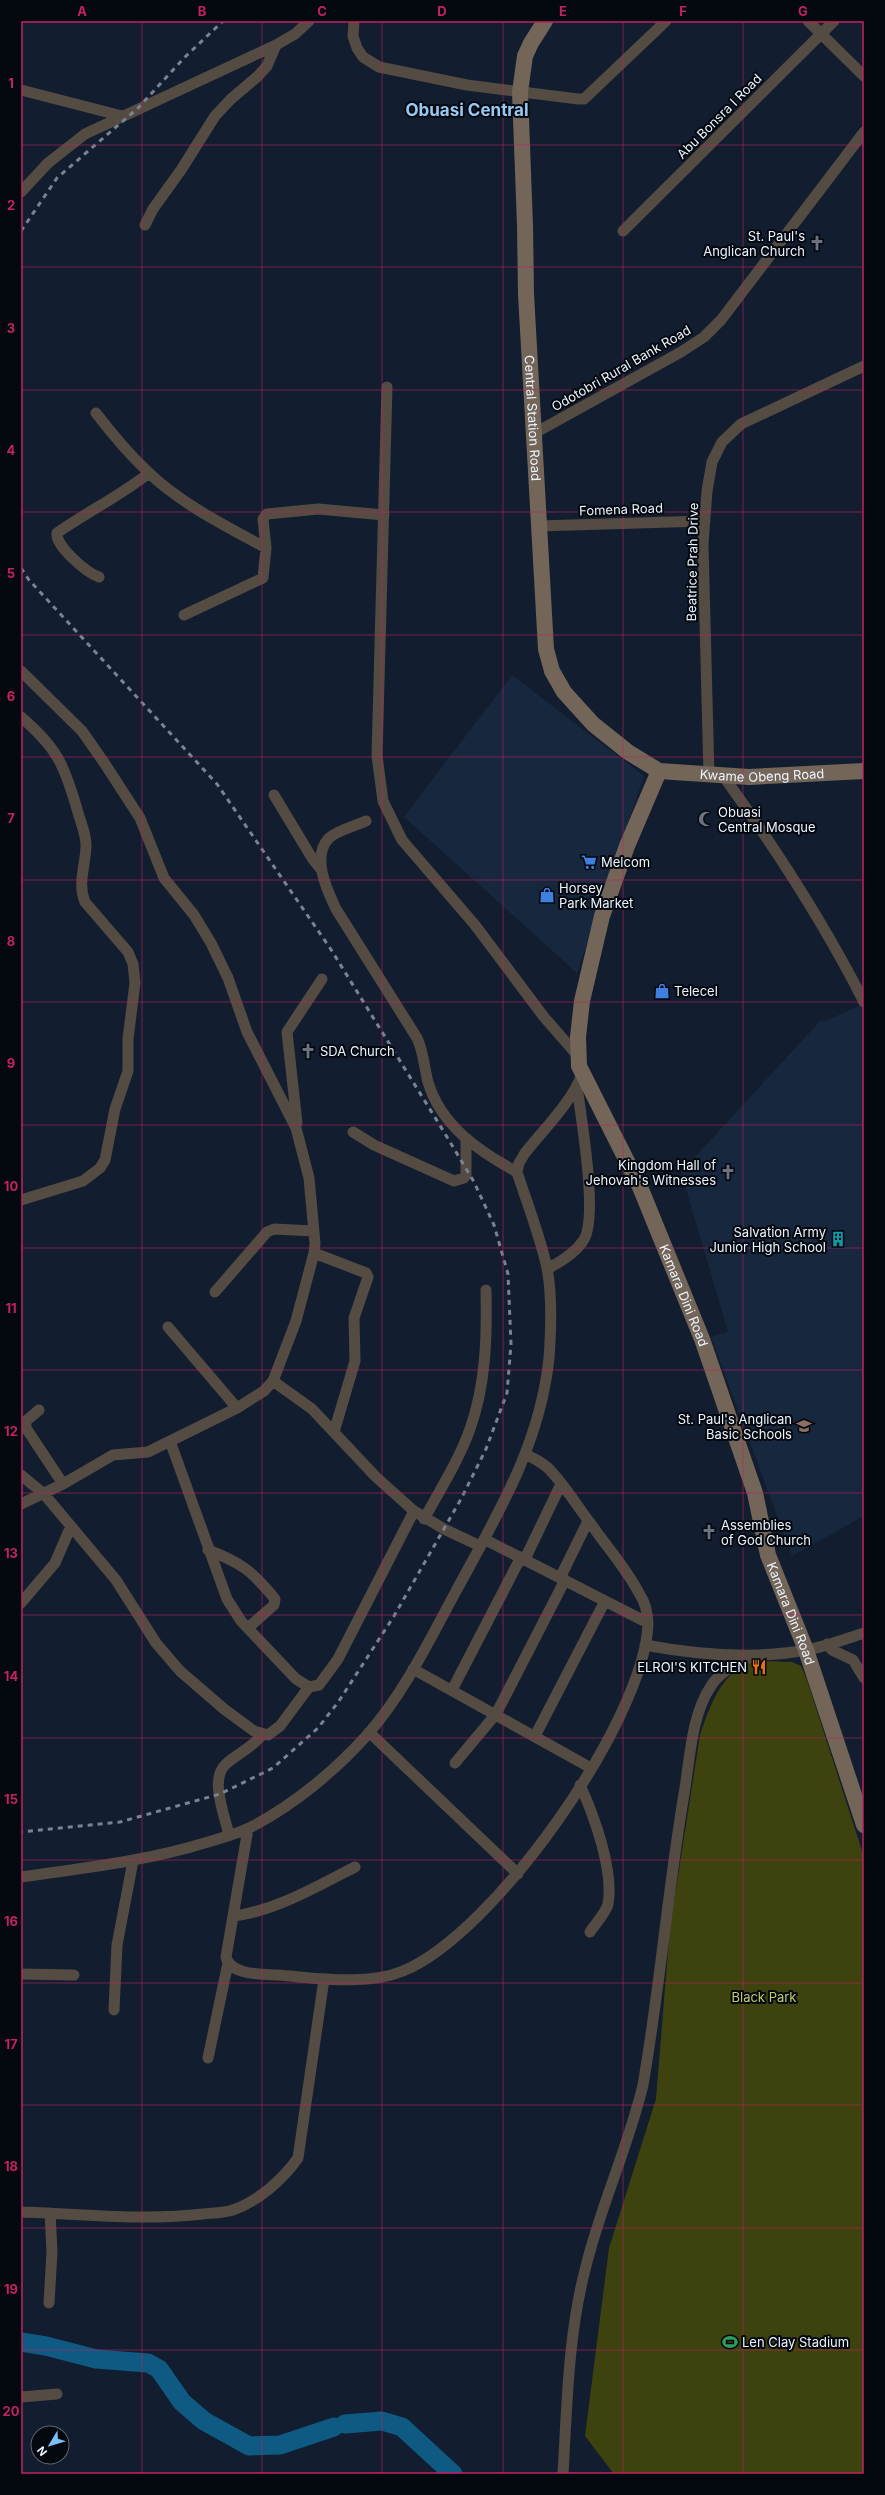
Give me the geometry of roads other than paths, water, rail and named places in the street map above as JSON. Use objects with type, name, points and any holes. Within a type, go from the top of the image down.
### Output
[{"type":"street","points":[[21,192],[48,163],[75,142],[122,116],[276,45],[295,34],[309,21]]},
{"type":"street","points":[[354,21],[353,36],[357,48],[364,57],[379,67],[426,77],[520,92],[584,99],[666,21]]},
{"type":"street","name":"Central Station Road","points":[[545,21],[531,42],[525,56],[520,92],[526,294],[546,649],[552,671],[564,692],[593,724],[628,752],[659,772]]},
{"type":"street","points":[[808,21],[864,76]]},
{"type":"street","name":"Abu Bonsra I Road","points":[[623,231],[834,21]]},
{"type":"street","points":[[145,225],[215,116],[267,66],[276,45]]},
{"type":"street","points":[[21,90],[122,116]]},
{"type":"street","name":"Odotobri Rural Bank Road","points":[[533,434],[644,373],[704,337],[721,320],[864,132]]},
{"type":"street","name":"Beatrice Prah Drive","points":[[717,776],[703,544],[712,462],[722,442],[741,424],[864,366]]},
{"type":"street","points":[[387,387],[377,756],[383,801],[402,840],[476,925],[544,1017],[578,1056]]},
{"type":"street","points":[[96,413],[119,442],[149,473],[220,523],[266,548]]},
{"type":"street","points":[[99,577],[89,573],[81,567],[58,540],[57,533],[84,514],[127,490],[149,473]]},
{"type":"street","points":[[184,615],[263,578],[266,548],[263,519],[267,514],[318,509],[384,515]]},
{"type":"street","name":"Fomena Road","points":[[538,526],[705,521]]},
{"type":"street","points":[[21,671],[82,731],[125,792],[140,818],[164,878],[194,915],[211,943],[228,978],[247,1032],[296,1128],[309,1178],[314,1231],[314,1253],[296,1321],[274,1382],[264,1392],[237,1408],[142,1453],[113,1455],[63,1484],[21,1504]]},
{"type":"street","points":[[21,717],[53,747],[69,779],[86,838],[81,893],[85,902],[128,952],[133,964],[135,983],[128,1039],[128,1071],[115,1109],[105,1160],[94,1176],[84,1181],[21,1200]]},
{"type":"street","name":"Kwame Obeng Road","points":[[659,772],[717,776],[864,771]]},
{"type":"street","name":"Kamara Dini Road","points":[[659,772],[626,846],[602,916],[582,1001],[578,1056],[580,1080],[640,1187],[679,1280],[755,1493],[768,1555],[806,1650],[864,1825]]},
{"type":"street","points":[[717,776],[781,857],[843,960],[864,1002]]},
{"type":"street","points":[[274,794],[312,858],[320,868],[336,909],[400,1009],[422,1047],[428,1083],[434,1097],[466,1139],[485,1154],[518,1172]]},
{"type":"street","points":[[320,868],[323,850],[329,838],[366,821]]},
{"type":"street","points":[[296,1128],[296,1101],[286,1038],[287,1032],[322,979]]},
{"type":"street","points":[[21,1877],[133,1861],[184,1849],[248,1829],[275,1814],[308,1788],[341,1761],[369,1732],[412,1669],[482,1542],[526,1454],[539,1416],[547,1370],[550,1324],[547,1269],[518,1172],[519,1163],[580,1080]]},
{"type":"street","points":[[547,1269],[574,1251],[584,1241],[589,1230],[590,1214],[580,1080]]},
{"type":"street","points":[[353,1132],[374,1145],[454,1181],[464,1178],[466,1174],[466,1139]]},
{"type":"street","points":[[215,1292],[267,1232],[274,1229],[314,1231]]},
{"type":"street","points":[[314,1253],[366,1273],[368,1277],[354,1318],[356,1361],[334,1432]]},
{"type":"street","points":[[424,1519],[466,1440],[476,1409],[484,1369],[486,1290]]},
{"type":"street","points":[[168,1327],[237,1408]]},
{"type":"street","points":[[274,1382],[305,1403],[376,1477],[424,1519],[523,1558],[648,1623]]},
{"type":"street","points":[[39,1410],[26,1421],[26,1428],[63,1484]]},
{"type":"street","points":[[170,1441],[208,1550],[227,1599],[241,1621],[296,1679],[309,1687],[319,1686],[338,1659],[414,1511]]},
{"type":"street","points":[[228,1962],[235,1968],[245,1971],[324,1979],[383,1977],[421,1962],[466,1928],[518,1874],[580,1785],[590,1768],[630,1693],[645,1645],[648,1623],[646,1609],[640,1594],[561,1484],[543,1464],[526,1454]]},
{"type":"street","points":[[21,1475],[44,1494],[116,1580],[168,1659],[204,1694],[254,1731],[262,1735],[268,1735],[280,1726],[309,1687]]},
{"type":"street","points":[[452,1690],[561,1484]]},
{"type":"street","points":[[455,1763],[496,1714],[562,1579],[588,1521]]},
{"type":"street","points":[[21,1603],[55,1562],[71,1526]]},
{"type":"street","points":[[208,1550],[237,1561],[257,1576],[275,1599],[274,1605],[248,1628]]},
{"type":"street","points":[[535,1736],[605,1601]]},
{"type":"street","points":[[645,1645],[707,1654],[755,1655],[806,1650],[864,1633]]},
{"type":"street","points":[[827,1644],[832,1650],[853,1660],[864,1678]]},
{"type":"street","points":[[563,2474],[570,2356],[579,2294],[592,2245],[635,2120],[643,2085],[680,1819],[694,1732],[700,1709],[710,1686],[728,1669],[755,1655]]},
{"type":"street","points":[[412,1669],[496,1714],[590,1768]]},
{"type":"street","points":[[369,1732],[518,1874]]},
{"type":"street","points":[[229,1835],[220,1794],[218,1779],[220,1770],[231,1760],[254,1745],[262,1735]]},
{"type":"street","points":[[580,1785],[591,1807],[607,1873],[609,1890],[608,1905],[590,1932]]},
{"type":"street","points":[[208,2058],[228,1962],[227,1952],[248,1829]]},
{"type":"street","points":[[114,2010],[117,1945],[133,1861]]},
{"type":"street","points":[[233,1916],[245,1915],[282,1902],[355,1867]]},
{"type":"street","points":[[21,1974],[74,1974]]},
{"type":"street","points":[[21,2212],[143,2217],[188,2216],[232,2210],[252,2201],[288,2172],[298,2158],[324,1979]]},
{"type":"street","points":[[49,2303],[52,2252],[50,2213]]},
{"type":"street","points":[[21,2397],[57,2394]]},
{"type":"waterway","points":[[21,2342],[46,2346],[96,2359],[148,2363],[159,2369],[182,2402],[204,2421],[249,2446],[280,2445],[334,2427]]},
{"type":"waterway","points":[[345,2424],[382,2421],[402,2427],[453,2474]]},
{"type":"railway","points":[[21,231],[57,178],[138,108],[185,57],[223,21]]},
{"type":"railway","points":[[21,568],[29,580],[217,784],[330,948],[474,1182],[494,1225],[508,1274],[511,1344],[507,1393],[486,1449],[461,1499],[394,1616],[339,1701],[318,1728],[273,1768],[220,1794],[120,1822],[21,1832]]},
{"type":"place","name":"St. Paul's Anglican Church","points":[[817,243]]},
{"type":"place","name":"Obuasi Central Mosque","points":[[706,819]]},
{"type":"place","name":"Melcom","points":[[589,862]]},
{"type":"place","name":"Horsey Park Market","points":[[547,895]]},
{"type":"place","name":"Telecel","points":[[662,991]]},
{"type":"place","name":"SDA Church","points":[[308,1051]]},
{"type":"place","name":"Kingdom Hall of Jehovah's Witnesses","points":[[728,1172]]},
{"type":"place","name":"Salvation Army Junior High School","points":[[838,1239]]},
{"type":"place","name":"St. Paul's Anglican Basic Schools","points":[[804,1426]]},
{"type":"place","name":"Assemblies of God Church","points":[[709,1532]]},
{"type":"place","name":"ELROI'S KITCHEN","points":[[759,1667]]},
{"type":"place","name":"Len Clay Stadium","points":[[730,2342]]},
{"type":"district","name":"Obuasi Central","points":[[467,110]]},
{"type":"park label","name":"Black Park","points":[[764,1997]]}]
